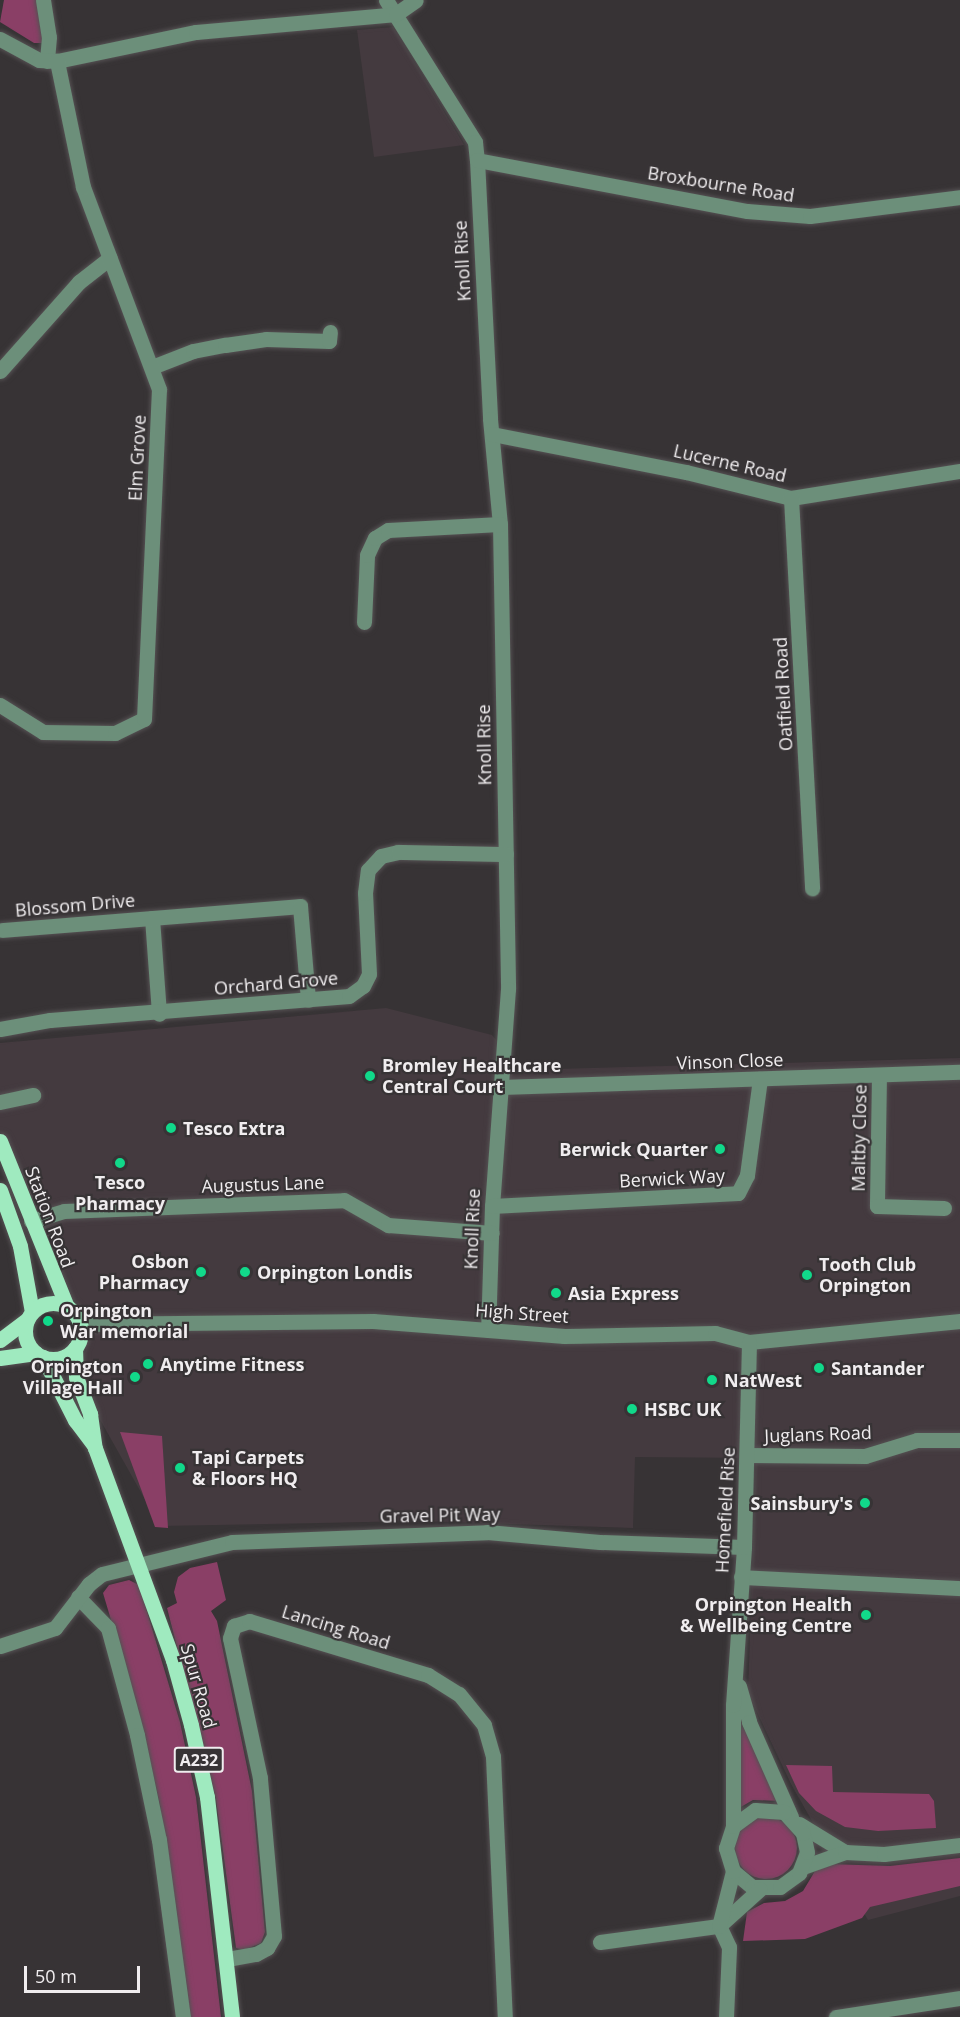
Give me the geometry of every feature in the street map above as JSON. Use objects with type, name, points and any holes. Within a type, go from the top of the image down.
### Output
[{"type":"main road","name":"Station Road","points":[[0,1141],[67,1307]]},
{"type":"main road","name":"Station Road","points":[[0,1190],[20,1246],[29,1316]]},
{"type":"main road","points":[[0,1340],[48,1303],[67,1307],[80,1324],[75,1348],[61,1358],[40,1355],[0,1358]]},
{"type":"main road","points":[[29,1316],[26,1339],[40,1355]]},
{"type":"main road","name":"Spur Road","points":[[75,1348],[76,1377],[90,1414],[95,1448],[173,1660],[203,1776],[227,1959],[232,2017]]},
{"type":"main road","name":"Spur Road","points":[[40,1355],[75,1420],[95,1448]]},
{"type":"street","name":"Elm Grove","points":[[0,705],[43,732],[115,733],[144,719],[159,389],[73,152],[52,61],[43,0]]},
{"type":"street","name":"Knoll Rise","points":[[386,0],[475,142],[477,160],[492,434],[500,524],[508,989],[492,1206],[488,1330]]},
{"type":"street","points":[[0,39],[22,53],[52,61],[196,32],[396,14],[416,0]]},
{"type":"street","name":"Broxbourne Road","points":[[477,160],[747,211],[810,216],[960,197]]},
{"type":"street","points":[[0,371],[79,282],[110,258]]},
{"type":"street","points":[[152,367],[193,351],[225,345],[266,339],[329,341],[330,332]]},
{"type":"street","name":"Lucerne Road","points":[[492,434],[686,472],[791,498],[960,471]]},
{"type":"street","name":"Oatfield Road","points":[[791,498],[812,888]]},
{"type":"street","points":[[364,622],[367,555],[375,538],[388,530],[500,524]]},
{"type":"street","name":"Orchard Grove","points":[[0,1029],[50,1020],[159,1014],[349,996],[363,986],[369,974],[368,870],[381,856],[399,852],[506,854]]},
{"type":"street","name":"Blossom Drive","points":[[2,930],[300,906],[308,1000]]},
{"type":"street","name":"Blossom Drive","points":[[152,918],[159,1014]]},
{"type":"street","name":"Vinson Close","points":[[501,1087],[960,1072]]},
{"type":"street","name":"Maltby Close","points":[[879,1075],[878,1206],[944,1208]]},
{"type":"street","name":"Berwick Way","points":[[492,1206],[738,1192],[747,1175],[760,1080]]},
{"type":"street","points":[[0,1102],[33,1095]]},
{"type":"street","name":"Augustus Lane","points":[[31,1221],[64,1211],[344,1200],[388,1225],[492,1233]]},
{"type":"street","name":"High Street","points":[[80,1324],[373,1321],[564,1336],[715,1333],[749,1342],[960,1321]]},
{"type":"street","name":"Homefield Rise","points":[[719,1926],[733,1871],[726,1848],[733,1826],[733,1706],[737,1680],[744,1547],[749,1342]]},
{"type":"street","name":"Juglans Road","points":[[747,1455],[865,1456],[917,1440],[960,1440]]},
{"type":"street","name":"Gravel Pit Way","points":[[0,1646],[55,1628],[78,1597],[102,1574],[123,1566],[140,1568],[232,1542],[452,1533],[744,1547]]},
{"type":"street","points":[[741,1577],[960,1588]]},
{"type":"street","points":[[78,1597],[108,1628],[137,1736],[159,1840],[183,2017]]},
{"type":"street","name":"Lancing Road","points":[[227,1959],[256,1954],[267,1948],[274,1936],[260,1778],[230,1638],[234,1626],[249,1621],[428,1675],[459,1694],[484,1725],[493,1757],[505,2017]]},
{"type":"street","name":"Homefield Rise","points":[[737,1680],[749,1722],[795,1821]]},
{"type":"street","points":[[733,1826],[747,1813],[763,1809],[795,1821],[845,1852]]},
{"type":"street","points":[[795,1821],[806,1842],[803,1866]]},
{"type":"street","points":[[600,1942],[719,1926],[759,1889],[787,1884],[803,1866],[845,1852],[884,1854],[960,1845]]},
{"type":"street","points":[[733,1871],[746,1883],[759,1889]]},
{"type":"street","points":[[719,1926],[729,1947],[726,2017]]},
{"type":"street","points":[[836,2017],[872,2014],[960,1998]]},
{"type":"shaded area","points":[[4,0],[39,0],[43,43],[34,43],[0,22]]},
{"type":"shaded area","points":[[393,27],[464,145],[374,157],[357,30]]},
{"type":"shaded area","points":[[386,1008],[492,1035],[521,1070],[960,1058],[960,1896],[868,1920],[791,1784],[748,1693],[756,1458],[635,1457],[633,1528],[419,1521],[160,1526],[85,1393],[76,1362],[86,1351],[86,1319],[77,1302],[61,1293],[0,1132],[0,1043]]},
{"type":"shaded area","points":[[120,1432],[162,1436],[168,1528],[155,1527]]},
{"type":"shaded area","points":[[217,1562],[226,1600],[211,1611],[217,1621],[252,1791],[265,1932],[261,1943],[244,1950],[236,1948],[216,1799],[167,1608],[177,1603],[174,1592],[178,1577],[190,1568]]},
{"type":"shaded area","points":[[129,1580],[139,1585],[180,1722],[196,1797],[221,2017],[190,2017],[160,1805],[143,1728],[103,1593],[109,1585]]},
{"type":"shaded area","points":[[740,1716],[780,1801],[753,1800],[739,1808]]},
{"type":"shaded area","points":[[786,1765],[832,1766],[833,1792],[929,1794],[934,1801],[936,1828],[878,1831],[845,1827],[816,1811],[799,1793]]},
{"type":"shaded area","points":[[760,1817],[772,1817],[788,1826],[795,1836],[797,1848],[795,1860],[788,1870],[772,1879],[760,1879],[749,1874],[740,1865],[735,1854],[735,1842],[740,1831],[749,1822]]},
{"type":"shaded area","points":[[960,1858],[960,1886],[870,1907],[862,1918],[805,1939],[743,1941],[747,1912],[764,1903],[785,1901],[803,1891],[815,1871],[827,1864],[890,1866]]},
{"type":"place","name":"Bromley Healthcare Central Court","points":[[370,1076]]},
{"type":"place","name":"Tesco Extra","points":[[171,1128]]},
{"type":"place","name":"Berwick Quarter","points":[[720,1149]]},
{"type":"place","name":"Tesco Pharmacy","points":[[120,1163]]},
{"type":"place","name":"Osbon Pharmacy","points":[[201,1272]]},
{"type":"place","name":"Orpington Londis","points":[[245,1272]]},
{"type":"place","name":"Tooth Club Orpington","points":[[807,1275]]},
{"type":"place","name":"Asia Express","points":[[556,1293]]},
{"type":"place","name":"Orpington War memorial","points":[[48,1321]]},
{"type":"place","name":"Anytime Fitness","points":[[148,1364]]},
{"type":"place","name":"Santander","points":[[819,1368]]},
{"type":"place","name":"Orpington Village Hall","points":[[135,1377]]},
{"type":"place","name":"NatWest","points":[[712,1380]]},
{"type":"place","name":"HSBC UK","points":[[632,1409]]},
{"type":"place","name":"Tapi Carpets & Floors HQ","points":[[180,1468]]},
{"type":"place","name":"Sainsbury's","points":[[865,1503]]},
{"type":"place","name":"Orpington Health & Wellbeing Centre","points":[[866,1615]]}]
